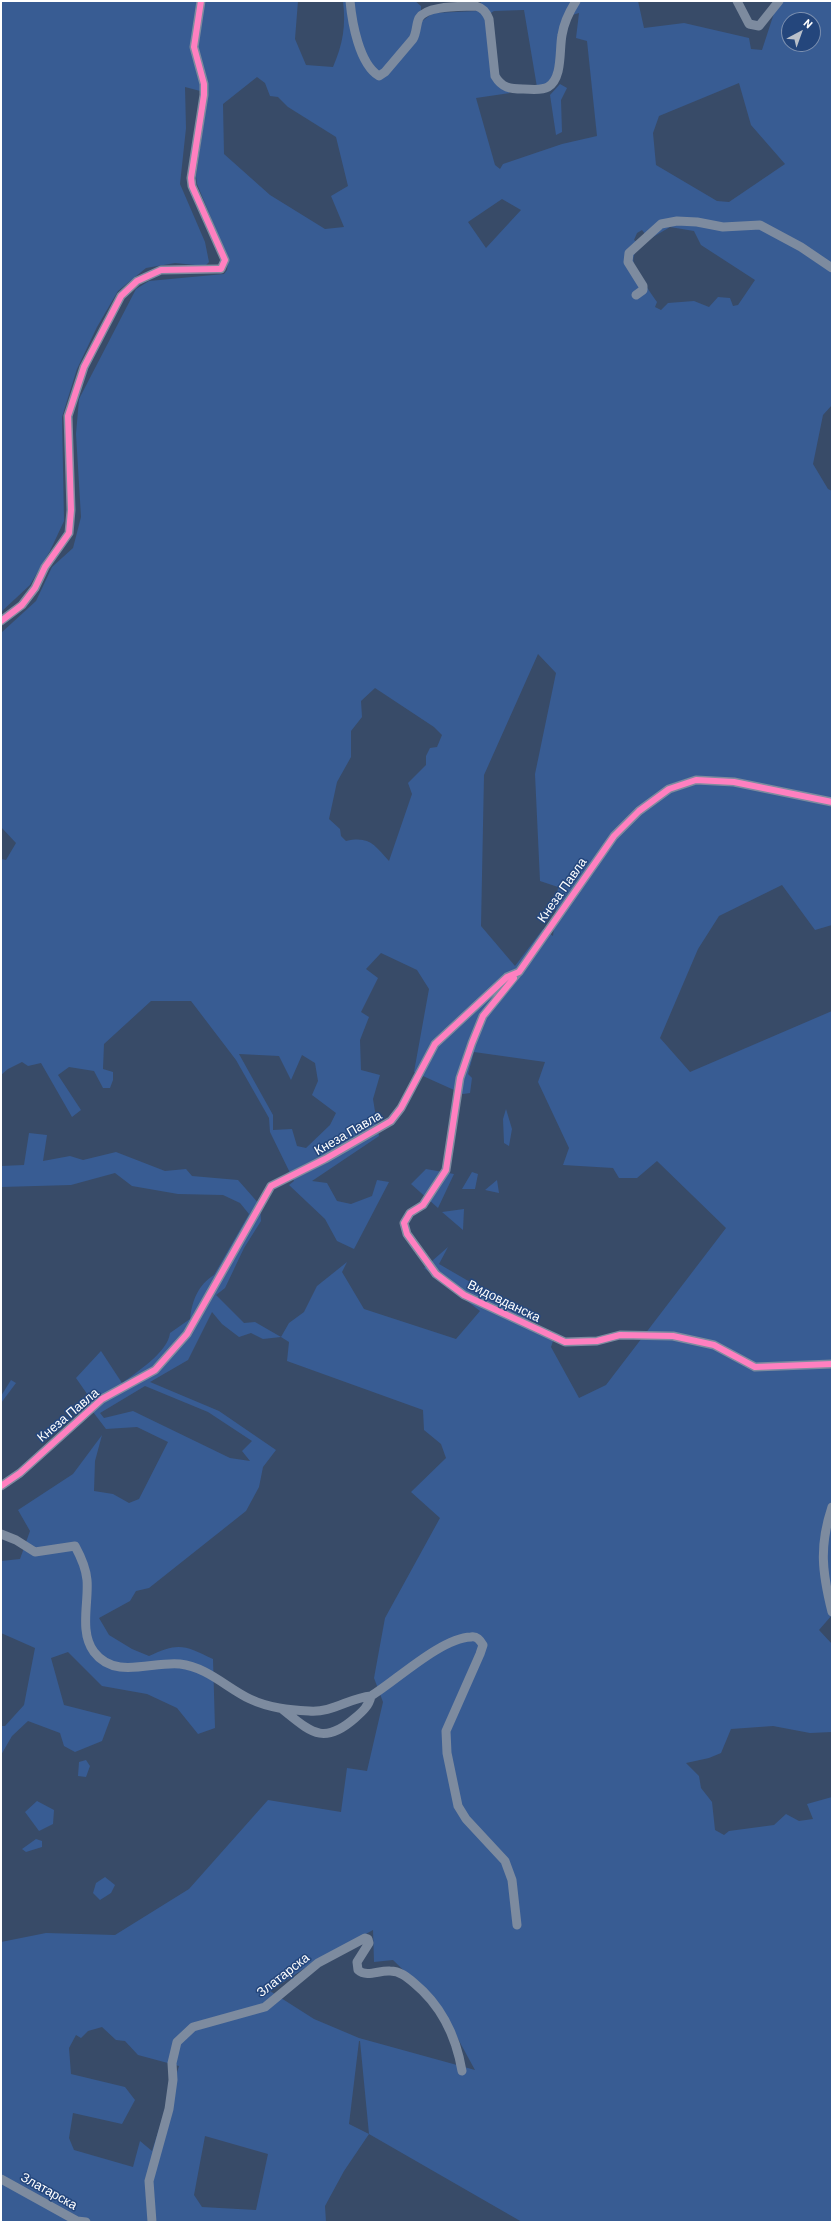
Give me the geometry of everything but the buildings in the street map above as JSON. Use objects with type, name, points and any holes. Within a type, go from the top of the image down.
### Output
[{"type":"street","points":[[1,621],[22,605],[35,588],[45,567],[69,533],[71,510],[68,416],[84,367],[105,330],[121,296],[137,281],[152,272],[173,268],[221,269],[224,264],[225,260],[192,186],[191,178],[204,95],[204,84],[194,47],[201,1]]},
{"type":"street","points":[[350,1],[353,28],[358,43],[369,67],[379,76],[385,72],[413,39],[417,33],[419,18],[426,12],[433,9],[476,6],[480,8],[487,14],[489,19],[495,76],[498,82],[511,89],[544,89],[553,82],[557,72],[562,34],[568,13],[576,1]]},
{"type":"street","points":[[737,1],[749,24],[760,26],[779,1]]},
{"type":"street","points":[[636,295],[643,290],[643,286],[628,262],[629,253],[661,224],[677,221],[697,222],[723,227],[760,225],[832,268]]},
{"type":"street","name":"Кнеза Павла","points":[[1,1486],[20,1473],[102,1399],[155,1370],[188,1334],[271,1186],[325,1159],[391,1121],[401,1108],[435,1044],[507,977],[519,972],[614,836],[639,811],[669,789],[696,780],[734,782],[832,802]]},
{"type":"street","name":"Видовданска","points":[[519,972],[483,1016],[472,1043],[460,1078],[446,1170],[423,1205],[410,1213],[404,1223],[407,1234],[436,1274],[464,1295],[565,1342],[597,1341],[620,1335],[673,1336],[714,1345],[755,1367],[832,1364]]},
{"type":"street","points":[[832,1507],[825,1529],[822,1552],[825,1581],[832,1612]]},
{"type":"street","points":[[1,1534],[16,1540],[35,1552],[75,1546],[82,1558],[87,1580],[87,1632],[93,1651],[102,1660],[114,1666],[128,1668],[181,1664],[203,1671],[250,1698],[282,1709],[312,1712],[333,1709],[362,1697],[371,1696],[442,1646],[472,1636],[479,1639],[483,1645],[446,1731],[447,1753],[458,1806],[466,1819],[505,1861],[512,1880],[517,1925]]},
{"type":"street","points":[[282,1709],[299,1722],[326,1735],[344,1727],[356,1717],[370,1702],[371,1696]]},
{"type":"street","name":"Златарска","points":[[152,2222],[149,2181],[169,2109],[173,2080],[172,2063],[177,2042],[193,2027],[265,2007],[318,1963],[365,1938],[368,1939],[369,1943],[357,1962],[358,1970],[361,1974],[390,1971],[402,1974],[429,1995],[445,2018],[458,2049],[462,2071]]},
{"type":"street","name":"Златарска","points":[[1,2179],[77,2222],[86,2222]]},
{"type":"shaded area","points":[[1,1],[298,1],[295,39],[306,65],[333,67],[343,35],[343,1],[415,1],[421,6],[421,22],[433,13],[478,11],[481,1],[572,1],[550,88],[538,93],[524,10],[494,11],[486,16],[502,86],[510,93],[476,98],[495,165],[500,169],[503,164],[562,144],[597,136],[587,41],[576,38],[579,13],[572,15],[573,1],[638,1],[644,28],[684,23],[749,38],[751,49],[762,50],[778,1],[832,1],[832,405],[823,415],[813,464],[828,489],[832,491],[832,925],[815,930],[782,885],[719,916],[698,949],[660,1038],[690,1072],[832,1011],[832,1615],[819,1630],[832,1644],[832,1732],[810,1733],[773,1726],[731,1729],[721,1753],[709,1758],[686,1763],[699,1776],[701,1788],[712,1802],[715,1830],[724,1835],[729,1831],[774,1825],[786,1814],[799,1821],[813,1819],[807,1804],[832,1797],[832,2222],[522,2222],[369,2134],[344,2171],[325,2206],[326,2222],[1,2222],[1,1942],[46,1933],[115,1935],[189,1889],[268,1800],[341,1812],[347,1768],[367,1771],[383,1702],[374,1678],[385,1618],[440,1518],[411,1492],[446,1458],[441,1444],[424,1430],[423,1410],[287,1361],[289,1342],[281,1337],[289,1323],[304,1312],[317,1286],[347,1262],[342,1272],[364,1309],[456,1339],[480,1311],[424,1268],[448,1247],[439,1264],[515,1308],[553,1341],[551,1347],[579,1398],[606,1385],[726,1228],[657,1161],[637,1178],[619,1178],[613,1168],[563,1165],[569,1148],[538,1082],[545,1062],[474,1052],[468,1074],[472,1078],[470,1093],[463,1094],[414,1072],[429,989],[417,970],[381,953],[366,969],[378,978],[361,1012],[369,1017],[360,1040],[361,1070],[380,1075],[373,1099],[379,1136],[312,1181],[327,1183],[337,1201],[351,1204],[372,1196],[377,1180],[389,1182],[354,1249],[337,1241],[325,1219],[289,1185],[294,1181],[270,1132],[269,1118],[236,1060],[191,1001],[151,1001],[104,1044],[103,1069],[113,1072],[113,1080],[110,1088],[103,1088],[94,1071],[69,1067],[58,1075],[81,1110],[72,1117],[41,1063],[28,1066],[22,1062],[8,1069],[1,1075],[1,859],[6,860],[16,843],[1,827],[1,633],[36,601],[52,567],[73,548],[81,517],[76,434],[79,399],[136,289],[149,281],[224,274],[227,270],[228,259],[197,184],[196,176],[208,93],[185,87],[186,128],[180,184],[205,242],[209,262],[205,266],[175,263],[146,268],[118,291],[97,327],[77,369],[62,417],[64,521],[50,551],[30,585],[1,612]],"holes":[[[257,77],[265,83],[270,96],[278,97],[288,107],[336,137],[348,186],[331,196],[344,227],[325,229],[270,195],[224,154],[223,104]],[[739,83],[751,125],[785,164],[729,202],[717,201],[656,165],[653,133],[659,116]],[[502,199],[521,210],[486,248],[468,222]],[[670,227],[694,231],[701,245],[755,280],[738,305],[733,306],[730,298],[718,297],[709,307],[694,301],[668,303],[661,310],[655,307],[657,302],[635,267],[634,259],[636,252],[642,245]],[[642,230],[645,234],[637,242],[634,240],[637,233]],[[538,654],[556,673],[535,774],[540,881],[558,887],[553,936],[543,929],[515,966],[481,926],[484,775]],[[375,688],[434,727],[442,735],[437,747],[430,748],[426,756],[426,765],[408,783],[412,794],[389,861],[371,843],[361,840],[346,841],[341,836],[340,829],[329,819],[337,782],[351,757],[351,731],[362,717],[361,701]],[[239,1054],[279,1056],[291,1080],[302,1055],[315,1063],[318,1081],[312,1095],[336,1113],[330,1125],[306,1148],[297,1146],[292,1129],[273,1130],[273,1115]],[[373,1930],[374,1962],[393,1960],[440,2006],[475,2070],[359,2038],[314,2019],[270,1991],[308,1966]],[[102,2027],[116,2040],[125,2041],[138,2055],[179,2066],[152,2151],[140,2141],[133,2167],[74,2150],[69,2138],[73,2113],[122,2124],[135,2100],[125,2087],[71,2074],[69,2048],[76,2035],[81,2038],[88,2031]],[[359,2041],[360,2041],[369,2134],[349,2124]],[[205,2136],[268,2154],[256,2210],[202,2207],[194,2195]]]},
{"type":"shaded area","points":[[560,84],[567,88],[561,100],[562,132],[556,135],[550,95]]},
{"type":"shaded area","points":[[506,1109],[512,1129],[509,1146],[504,1143],[503,1119]]},
{"type":"shaded area","points":[[29,1133],[47,1135],[43,1161],[70,1156],[83,1160],[116,1152],[165,1171],[186,1169],[192,1176],[238,1180],[260,1205],[261,1221],[244,1248],[225,1288],[216,1295],[244,1323],[255,1322],[281,1337],[263,1339],[251,1333],[239,1337],[222,1324],[212,1312],[188,1360],[150,1382],[219,1411],[276,1450],[263,1467],[259,1487],[246,1511],[149,1588],[136,1591],[130,1601],[99,1618],[109,1635],[132,1649],[149,1656],[167,1649],[181,1647],[188,1648],[213,1659],[215,1728],[198,1734],[177,1708],[147,1694],[102,1686],[68,1652],[51,1658],[64,1705],[111,1717],[102,1741],[75,1752],[64,1746],[60,1733],[28,1721],[12,1736],[1,1755],[1,1726],[5,1726],[24,1705],[35,1648],[1,1633],[1,1561],[20,1559],[30,1531],[18,1510],[73,1474],[102,1435],[95,1461],[94,1491],[113,1494],[129,1503],[139,1499],[168,1442],[137,1427],[106,1429],[87,1404],[92,1401],[76,1378],[101,1351],[122,1383],[151,1361],[164,1347],[170,1333],[190,1319],[192,1306],[197,1294],[208,1279],[214,1275],[249,1214],[240,1203],[223,1195],[178,1194],[132,1186],[115,1173],[71,1185],[1,1187],[1,1166],[24,1165]],"holes":[[[145,1386],[208,1412],[252,1441],[242,1451],[250,1461],[230,1458],[133,1411],[104,1418],[100,1413]]]},
{"type":"shaded area","points":[[426,1169],[454,1174],[438,1208],[411,1184]]},
{"type":"shaded area","points":[[472,1172],[478,1174],[475,1189],[462,1189]]},
{"type":"shaded area","points":[[497,1180],[499,1193],[485,1190]]},
{"type":"shaded area","points":[[464,1209],[463,1230],[442,1212]]},
{"type":"shaded area","points":[[11,1380],[16,1383],[1,1403],[1,1396]]},
{"type":"shaded area","points":[[86,1760],[90,1766],[86,1777],[78,1776],[79,1762]]},
{"type":"shaded area","points":[[37,1801],[54,1810],[53,1824],[39,1831],[25,1812]]},
{"type":"shaded area","points":[[36,1839],[42,1841],[42,1847],[26,1852],[22,1849]]},
{"type":"shaded area","points":[[105,1877],[115,1885],[111,1893],[100,1900],[93,1893],[96,1883]]},
{"type":"cycle path","points":[[1,621],[22,605],[35,588],[45,567],[69,533],[71,510],[68,416],[84,367],[121,296],[137,281],[161,270],[221,269],[225,260],[192,186],[191,178],[204,95],[204,84],[194,47],[201,1]]},
{"type":"cycle path","points":[[1,1486],[20,1473],[102,1399],[155,1370],[187,1334],[271,1186],[325,1159],[391,1121],[401,1108],[435,1044],[507,977],[519,972],[614,836],[639,811],[669,789],[696,780],[734,782],[832,802]]},
{"type":"cycle path","points":[[514,978],[483,1016],[472,1043],[460,1078],[446,1170],[423,1205],[410,1213],[404,1223],[407,1234],[436,1274],[464,1295],[565,1342],[597,1341],[620,1335],[673,1336],[714,1345],[755,1367],[832,1364]]}]
